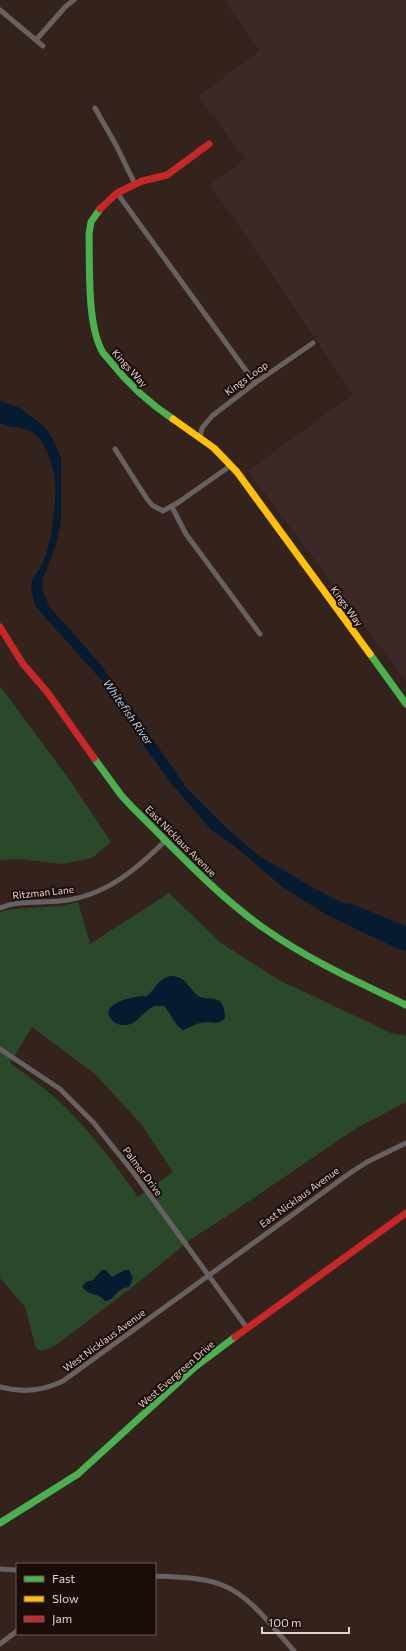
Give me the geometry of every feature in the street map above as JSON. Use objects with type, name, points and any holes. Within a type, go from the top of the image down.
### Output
[{"type":"street","points":[[36,40],[66,6],[74,0]]},
{"type":"street","points":[[0,10],[43,46]]},
{"type":"street","points":[[95,108],[116,145],[135,184]]},
{"type":"street","points":[[209,144],[167,175],[135,184],[117,193],[255,383]]},
{"type":"street","name":"Kings Way","points":[[117,193],[97,211],[90,228],[89,246],[92,316],[96,336],[101,350],[109,362],[135,389],[165,415],[200,438],[220,454],[237,472],[406,704]]},
{"type":"street","name":"Kings Loop","points":[[200,438],[202,428],[208,419],[255,383],[313,343]]},
{"type":"street","points":[[115,449],[152,505],[163,511],[230,466]]},
{"type":"street","points":[[172,506],[194,545],[260,634]]},
{"type":"street","name":"East Nicklaus Avenue","points":[[0,627],[23,664],[48,692],[121,795],[131,807],[197,872],[223,896],[280,939],[331,968],[406,1005]]},
{"type":"street","name":"Ritzman Lane","points":[[0,908],[14,904],[73,899],[100,891],[119,881],[131,872],[166,840]]},
{"type":"street","name":"Palmer Drive","points":[[0,1049],[60,1089],[93,1122],[133,1172],[247,1328]]},
{"type":"street","name":"East Nicklaus Avenue","points":[[209,1274],[350,1173],[406,1143]]},
{"type":"street","name":"West Evergreen Drive","points":[[0,1523],[86,1467],[195,1367],[406,1213]]},
{"type":"street","name":"West Nicklaus Avenue","points":[[0,1387],[31,1391],[53,1386],[63,1381],[209,1274]]},
{"type":"street","points":[[0,1569],[16,1570]]},
{"type":"street","points":[[156,1576],[201,1579],[222,1585],[235,1591],[252,1605],[294,1651]]},
{"type":"street","points":[[0,1644],[16,1632]]},
{"type":"shaded area","points":[[224,0],[406,0],[406,681],[248,471],[353,394],[210,184],[245,159],[198,96],[260,51]]},
{"type":"green space","points":[[0,686],[71,782],[111,842],[92,858],[62,864],[20,859],[0,860]]},
{"type":"green space","points":[[169,893],[221,943],[279,980],[391,1033],[406,1036],[406,1102],[355,1129],[191,1239],[139,1282],[56,1345],[42,1351],[36,1348],[25,1307],[0,1278],[0,912],[13,909],[62,906],[78,902],[90,944]],"holes":[[[32,1027],[95,1074],[142,1125],[173,1172],[138,1197],[106,1154],[71,1113],[34,1080],[10,1063]]]},
{"type":"water","name":"Whitefish River","points":[[0,401],[20,408],[45,427],[54,441],[61,458],[61,523],[56,545],[43,579],[42,589],[49,606],[101,665],[186,787],[226,828],[258,855],[315,889],[343,903],[352,904],[406,926],[406,951],[398,949],[327,915],[284,888],[232,844],[211,830],[170,782],[142,743],[126,714],[104,683],[36,607],[31,588],[34,578],[43,562],[50,538],[54,518],[54,476],[51,462],[39,437],[31,431],[0,423]]},
{"type":"water","points":[[172,976],[184,980],[197,995],[219,1000],[224,1009],[225,1018],[216,1023],[204,1022],[183,1030],[177,1025],[164,1006],[155,1006],[129,1025],[118,1024],[111,1019],[108,1013],[114,1004],[135,997],[147,996],[164,978]]},
{"type":"water","points":[[102,1270],[106,1270],[112,1277],[125,1270],[129,1270],[133,1278],[129,1287],[124,1288],[112,1298],[105,1301],[99,1296],[87,1292],[82,1286],[86,1282],[93,1280]]},
{"type":"traffic: fast","points":[[100,209],[91,222],[89,234],[91,309],[93,324],[101,349],[124,378],[147,400],[173,419]]},
{"type":"traffic: fast","points":[[370,654],[406,704]]},
{"type":"traffic: fast","points":[[94,758],[121,795],[131,806],[195,870],[229,901],[265,929],[316,961],[406,1005]]},
{"type":"traffic: fast","points":[[0,1523],[78,1474],[195,1367],[235,1337]]},
{"type":"traffic: slow","points":[[173,419],[214,448],[237,472],[370,654]]},
{"type":"traffic: jam","points":[[100,209],[117,193],[142,181],[167,175],[209,144]]},
{"type":"traffic: jam","points":[[0,627],[23,664],[48,693],[94,758]]},
{"type":"traffic: jam","points":[[235,1337],[406,1213]]}]
